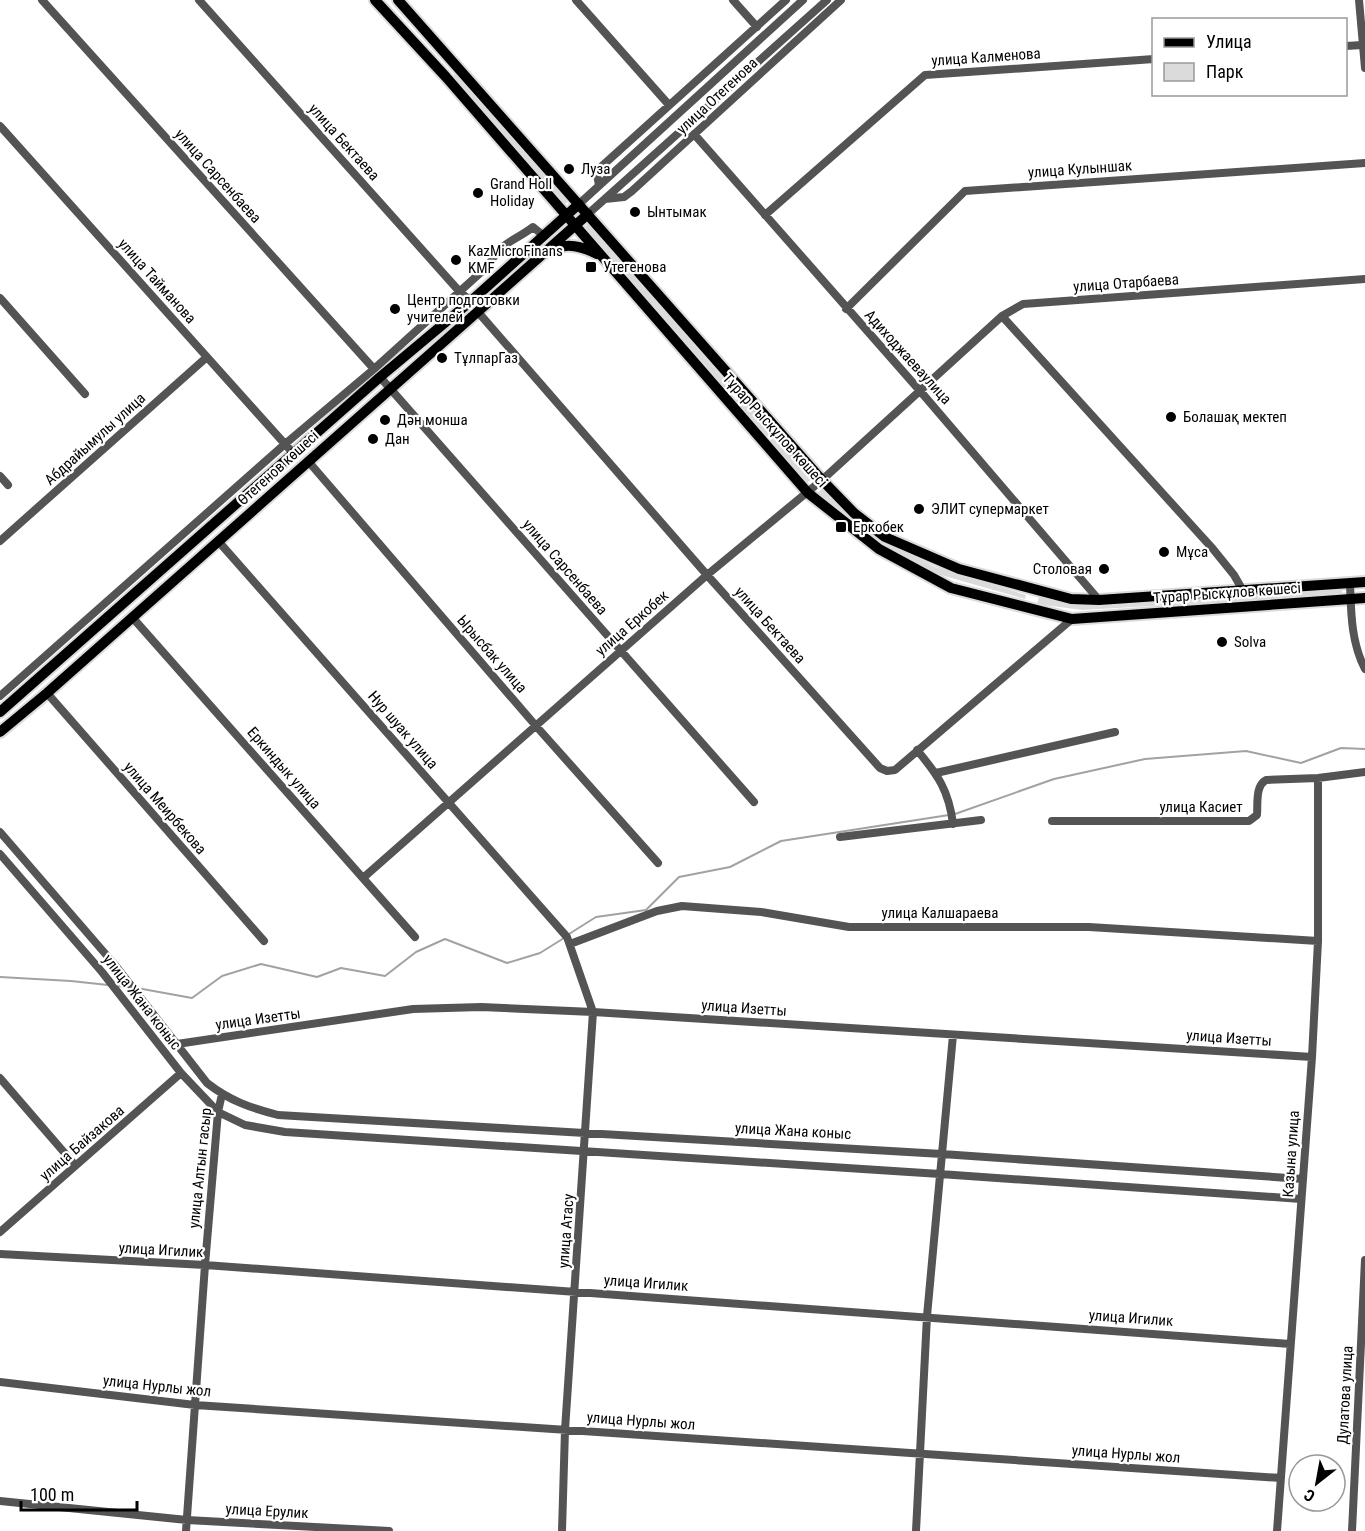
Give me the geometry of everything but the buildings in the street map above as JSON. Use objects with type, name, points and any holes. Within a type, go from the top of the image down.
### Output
[{"type":"main road","name":"Тұрар Рыскұлов көшесі","points":[[375,0],[446,77],[808,493],[879,549],[951,588],[1072,619],[1365,598]]},
{"type":"main road","name":"Тұрар Рыскұлов көшесі","points":[[398,0],[822,480],[854,513],[885,537],[959,569],[1071,599],[1099,600],[1365,582]]},
{"type":"main road","points":[[404,31],[415,19]]},
{"type":"main road","points":[[446,77],[457,66]]},
{"type":"main road","name":"Өтегенов көшесі","points":[[0,712],[280,465],[377,373],[471,301],[579,204]]},
{"type":"main road","name":"Өтегенов көшесі","points":[[0,732],[219,542],[588,214]]},
{"type":"main road","points":[[546,252],[562,245],[574,245],[602,256]]},
{"type":"main road","points":[[728,401],[742,389]]},
{"type":"main road","points":[[1031,608],[1035,590]]},
{"type":"street","name":"улица Сарсенбаева","points":[[42,0],[377,373],[754,802]]},
{"type":"street","name":"улица Бектаева","points":[[199,0],[459,291],[471,301]]},
{"type":"street","points":[[576,0],[669,105]]},
{"type":"street","points":[[733,0],[757,27]]},
{"type":"street","name":"улица Отегенова","points":[[599,185],[597,175],[602,166],[786,0]]},
{"type":"street","name":"улица Отегенова","points":[[579,204],[803,0]]},
{"type":"street","name":"улица Отегенова","points":[[588,214],[827,0]]},
{"type":"street","name":"улица Отегенова","points":[[605,199],[624,197],[840,0]]},
{"type":"street","points":[[1359,0],[1365,68]]},
{"type":"street","points":[[1347,46],[1362,45]]},
{"type":"street","name":"улица Калменова","points":[[765,215],[925,75],[1152,59]]},
{"type":"street","name":"улица Тайманова","points":[[0,126],[293,453]]},
{"type":"street","name":"Адиходжаеваулица","points":[[694,135],[921,392],[1099,600]]},
{"type":"street","name":"улица Кулыншак","points":[[846,309],[965,190],[1365,163]]},
{"type":"street","points":[[0,696],[285,444],[377,373],[459,291],[489,265],[494,254],[511,239],[524,234],[532,227],[544,236]]},
{"type":"street","name":"улица Отарбаева","points":[[921,392],[1002,316],[1023,304],[1365,279]]},
{"type":"street","points":[[0,298],[85,394]]},
{"type":"street","name":"улица Бектаева","points":[[478,312],[707,575],[880,768],[887,771],[895,770],[1072,619]]},
{"type":"street","points":[[1002,316],[1213,549],[1242,589]]},
{"type":"street","name":"Абдрайымулы улица","points":[[0,541],[207,357]]},
{"type":"street","name":"улица Еркобек","points":[[363,878],[707,575],[808,493],[921,392]]},
{"type":"street","name":"Ырысбак улица","points":[[308,461],[657,863]]},
{"type":"street","points":[[280,465],[292,476]]},
{"type":"street","points":[[0,476],[9,485]]},
{"type":"street","name":"Нур шуак улица","points":[[219,542],[568,940]]},
{"type":"street","points":[[1350,582],[1351,624],[1359,657],[1365,669]]},
{"type":"street","name":"Еркиндык улица","points":[[132,617],[415,937]]},
{"type":"street","name":"улица Меирбекова","points":[[46,693],[264,941]]},
{"type":"street","points":[[936,773],[1115,732]]},
{"type":"street","points":[[917,750],[936,773],[949,800],[953,824]]},
{"type":"street","points":[[1318,778],[1365,772]]},
{"type":"street","name":"улица Касиет","points":[[1052,821],[1249,821],[1257,815],[1261,783],[1266,780],[1318,778]]},
{"type":"street","name":"Казына улица","points":[[1277,1531],[1312,1057],[1318,941],[1318,778]]},
{"type":"street","points":[[840,837],[981,820]]},
{"type":"street","name":"улица Жана коныс","points":[[0,832],[115,965],[207,1083],[222,1094],[248,1107],[282,1115],[942,1154],[1303,1179]]},
{"type":"street","name":"улица Жана коныс","points":[[0,854],[102,972],[181,1073],[218,1112],[245,1125],[285,1132],[1301,1199]]},
{"type":"street","name":"улица Калшараева","points":[[568,940],[657,911],[682,906],[762,912],[849,927],[1089,927],[1318,941]]},
{"type":"street","name":"улица Атасу","points":[[562,1531],[565,1430],[593,1012],[568,940]]},
{"type":"street","name":"улица Изетты","points":[[177,1044],[413,1009],[481,1007],[1312,1057]]},
{"type":"street","points":[[916,1531],[927,1316],[953,1035]]},
{"type":"street","name":"улица Байзакова","points":[[0,1232],[181,1073]]},
{"type":"street","points":[[0,1078],[75,1166]]},
{"type":"street","name":"улица Алтын гасыр","points":[[186,1531],[205,1265],[218,1112],[222,1094]]},
{"type":"street","points":[[282,1115],[285,1132]]},
{"type":"street","name":"улица Игилик","points":[[0,1254],[205,1265],[1290,1344]]},
{"type":"street","name":"Дулатова улица","points":[[1352,1531],[1365,1260]]},
{"type":"street","name":"улица Нурлы жол","points":[[0,1382],[195,1405],[1281,1478]]},
{"type":"street","name":"улица Ерулик","points":[[0,1501],[187,1520],[389,1531]]},
{"type":"green space","points":[[456,74],[568,201],[563,206],[451,78]]},
{"type":"green space","points":[[589,223],[730,387],[725,392],[583,229]]},
{"type":"green space","points":[[740,396],[812,479],[807,483],[735,401]]},
{"type":"green space","points":[[822,488],[884,542],[935,567],[1026,595],[1025,599],[934,573],[881,545],[817,494]]},
{"type":"green space","points":[[1342,589],[1342,595],[1082,610],[1037,604],[1039,597],[1081,605]]},
{"type":"waterway","points":[[955,814],[1054,779],[1145,759],[1246,751],[1301,763],[1341,748],[1365,749]]},
{"type":"waterway","points":[[569,934],[596,917],[646,910],[679,877],[730,867],[781,841],[949,815]]},
{"type":"waterway","points":[[137,988],[192,998],[222,976],[261,964],[317,977],[341,968],[385,976],[416,952],[445,939],[507,963],[540,953],[564,938]]},
{"type":"waterway","points":[[0,977],[108,985]]},
{"type":"waterway","points":[[116,986],[129,987]]},
{"type":"place","name":"Луза","points":[[569,169]]},
{"type":"place","name":"Grand Holl Holiday","points":[[478,193]]},
{"type":"place","name":"Ынтымак","points":[[635,212]]},
{"type":"place","name":"KazMicroFinans KMF","points":[[456,260]]},
{"type":"place","name":"Утегенова","points":[[591,267]]},
{"type":"place","name":"Центр подготовки учителей","points":[[395,309]]},
{"type":"place","name":"ТұлпарГаз","points":[[442,358]]},
{"type":"place","name":"Болашақ мектеп","points":[[1171,417]]},
{"type":"place","name":"Дән монша","points":[[385,420]]},
{"type":"place","name":"Дан","points":[[373,439]]},
{"type":"place","name":"ЭЛИТ супермаркет","points":[[919,509]]},
{"type":"place","name":"Еркобек","points":[[841,527]]},
{"type":"place","name":"Мұса","points":[[1164,552]]},
{"type":"place","name":"Столовая","points":[[1104,569]]},
{"type":"place","name":"Solva","points":[[1222,642]]}]
